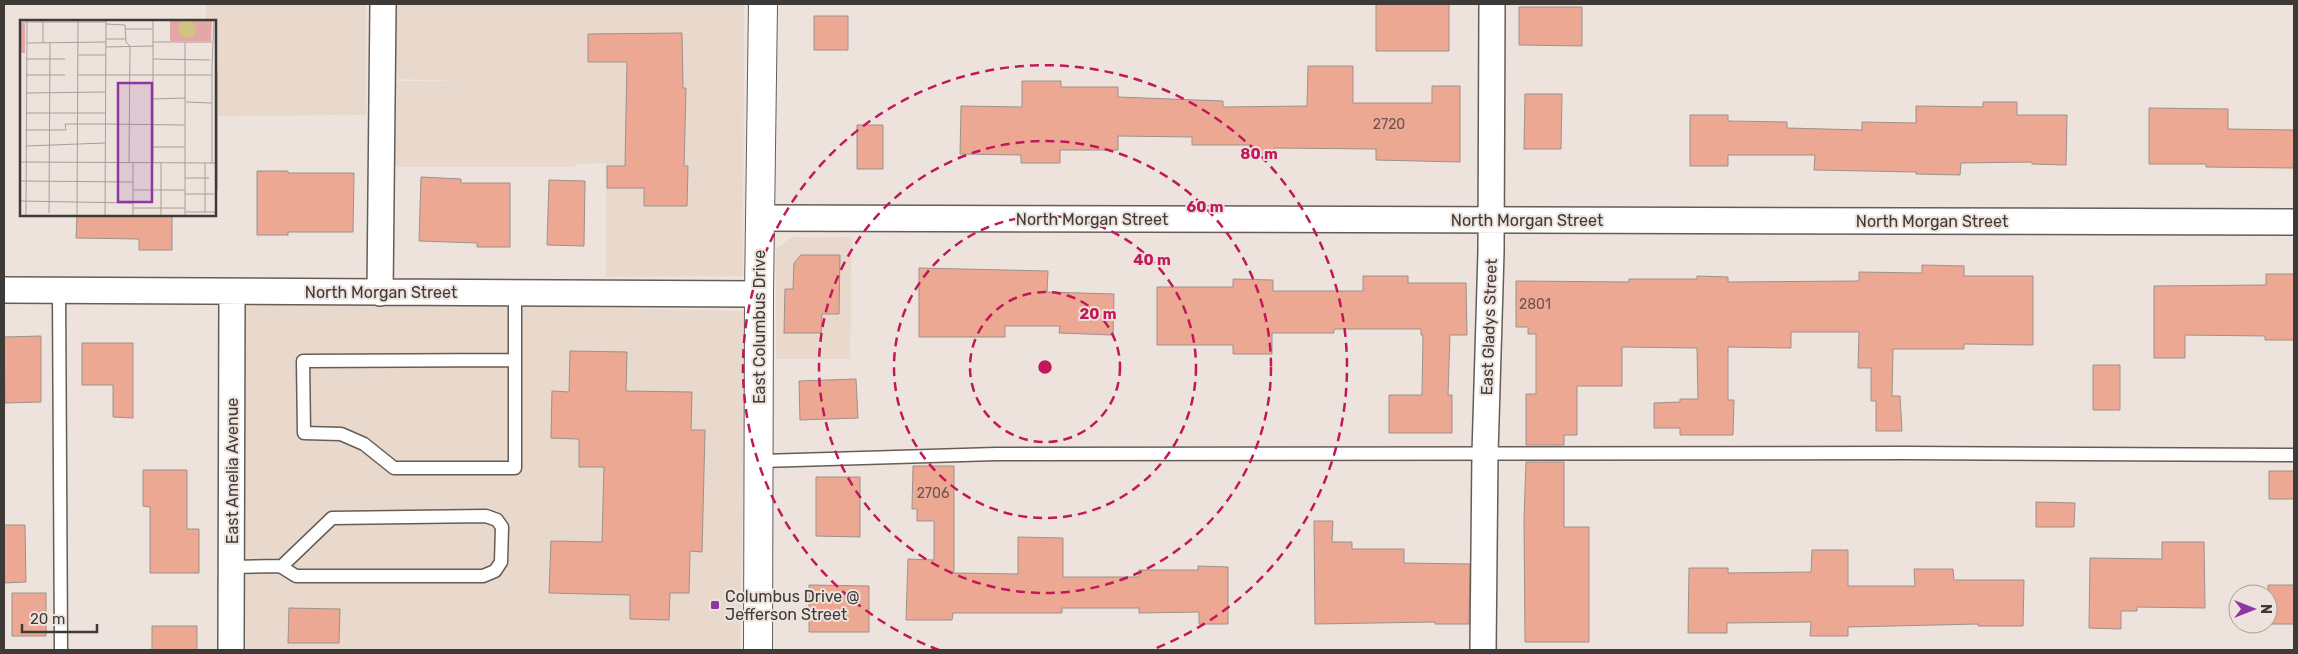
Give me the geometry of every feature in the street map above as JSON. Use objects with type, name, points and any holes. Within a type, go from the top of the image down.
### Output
[{"type":"main road","name":"East Columbus Drive","points":[[758,650],[759,294],[763,4]]},
{"type":"street","points":[[380,293],[383,4]]},
{"type":"street","name":"East Gladys Street","points":[[1484,650],[1485,454],[1492,220],[1492,4]]},
{"type":"street","name":"North Morgan Street","points":[[760,218],[2294,222]]},
{"type":"street","name":"North Morgan Street","points":[[4,290],[759,294]]},
{"type":"street","name":"East Amelia Avenue","points":[[231,650],[232,292]]},
{"type":"lane","points":[[59,291],[61,650]]},
{"type":"lane","points":[[515,293],[515,360],[515,468],[394,468],[364,444],[341,434],[304,432],[303,361],[515,360]]},
{"type":"lane","points":[[758,461],[996,454],[1905,453],[2294,456]]},
{"type":"lane","points":[[232,566],[281,566],[296,576],[483,576],[496,571],[501,562],[502,527],[497,520],[486,516],[332,518],[281,566]]},
{"type":"shaded area","points":[[206,4],[366,4],[366,115],[216,116],[216,20],[206,20]]},
{"type":"shaded area","points":[[391,4],[744,4],[743,276],[606,277],[606,163],[575,164],[575,167],[381,167],[385,81],[469,81],[390,79]]},
{"type":"shaded area","points":[[792,237],[852,237],[850,359],[776,359],[776,249]]},
{"type":"shaded area","points":[[242,300],[746,311],[740,650],[246,650]]},
{"type":"building","points":[[1376,4],[1449,4],[1449,51],[1376,51]]},
{"type":"building","points":[[1519,7],[1582,7],[1582,46],[1519,45]]},
{"type":"building","points":[[814,16],[848,16],[848,50],[814,50]]},
{"type":"building","points":[[682,33],[683,88],[686,88],[684,166],[688,166],[687,206],[644,206],[644,188],[607,188],[607,166],[625,166],[627,62],[588,62],[588,34]]},
{"type":"building","points":[[1308,66],[1353,66],[1353,103],[1432,103],[1432,86],[1460,86],[1460,162],[1376,160],[1376,149],[1274,148],[1274,153],[1252,154],[1252,145],[1192,145],[1192,137],[1118,136],[1118,150],[1060,150],[1060,163],[1021,163],[1021,155],[960,154],[961,106],[1022,107],[1022,81],[1061,81],[1061,87],[1118,87],[1118,97],[1223,101],[1223,107],[1307,106]]},
{"type":"building","points":[[1525,94],[1562,94],[1561,149],[1524,149]]},
{"type":"building","points":[[1983,102],[2017,102],[2017,115],[2067,115],[2066,165],[2032,164],[2032,162],[1961,163],[1960,175],[1916,174],[1916,172],[1814,170],[1815,155],[1728,155],[1728,166],[1690,166],[1690,115],[1728,115],[1728,121],[1787,122],[1787,128],[1862,130],[1862,122],[1916,123],[1916,106],[1983,107]]},
{"type":"building","points":[[2149,108],[2228,109],[2228,129],[2294,130],[2294,168],[2206,167],[2206,164],[2149,164]]},
{"type":"building","points":[[857,125],[883,125],[883,169],[857,169]]},
{"type":"building","points":[[257,171],[354,173],[353,232],[288,232],[288,235],[257,235]]},
{"type":"building","points":[[421,177],[461,179],[461,183],[510,183],[510,247],[477,247],[477,243],[419,241]]},
{"type":"building","points":[[549,180],[585,181],[584,246],[547,245]]},
{"type":"building","points":[[77,216],[172,216],[172,250],[139,250],[139,239],[76,238]]},
{"type":"building","points":[[801,255],[840,255],[839,314],[822,314],[821,333],[784,333],[785,289],[793,289],[794,263]]},
{"type":"building","points":[[1922,265],[1964,266],[1964,276],[2033,276],[2033,345],[1964,344],[1964,349],[1893,349],[1892,396],[1900,396],[1902,431],[1876,431],[1876,401],[1871,401],[1871,368],[1858,368],[1859,332],[1791,332],[1791,348],[1728,347],[1728,400],[1734,400],[1733,435],[1680,435],[1680,428],[1654,428],[1654,403],[1680,402],[1680,399],[1698,399],[1697,348],[1622,347],[1622,386],[1577,386],[1577,435],[1564,435],[1564,445],[1526,445],[1526,394],[1536,394],[1536,334],[1528,334],[1528,327],[1516,327],[1516,281],[1629,282],[1629,279],[1697,279],[1697,276],[1728,277],[1728,282],[1859,281],[1859,272],[1922,273]]},
{"type":"building","points":[[919,268],[1048,271],[1047,292],[1114,294],[1113,335],[1059,333],[1060,326],[1005,326],[1005,337],[919,337]]},
{"type":"building","points":[[2266,274],[2294,274],[2294,340],[2265,340],[2265,336],[2185,335],[2185,358],[2154,358],[2154,286],[2266,285]]},
{"type":"building","points":[[1363,276],[1408,276],[1408,283],[1466,283],[1467,335],[1450,335],[1448,395],[1452,395],[1452,433],[1389,433],[1389,395],[1422,395],[1423,335],[1421,335],[1421,329],[1334,329],[1334,333],[1272,333],[1272,354],[1233,354],[1233,345],[1157,345],[1157,287],[1233,287],[1233,279],[1273,280],[1273,291],[1363,291]]},
{"type":"building","points":[[41,336],[41,402],[5,403],[4,337]]},
{"type":"building","points":[[82,343],[133,343],[133,418],[113,417],[113,385],[82,385]]},
{"type":"building","points":[[570,351],[627,352],[626,391],[692,392],[691,430],[705,430],[702,552],[690,551],[689,593],[670,593],[669,620],[630,619],[630,595],[549,593],[551,541],[602,542],[604,467],[579,467],[579,439],[551,438],[552,391],[569,392]]},
{"type":"building","points":[[2093,365],[2120,365],[2120,410],[2093,410]]},
{"type":"building","points":[[856,379],[858,418],[800,420],[799,381]]},
{"type":"building","points":[[1526,462],[1564,462],[1564,527],[1589,527],[1589,642],[1525,642],[1524,518]]},
{"type":"building","points":[[913,466],[954,466],[954,573],[1018,574],[1018,537],[1063,538],[1063,577],[1139,577],[1139,570],[1198,570],[1198,566],[1228,567],[1228,624],[1199,624],[1199,612],[1139,613],[1139,608],[1062,608],[1062,613],[953,613],[952,620],[906,620],[908,559],[934,560],[934,521],[917,521],[917,509],[912,509]]},
{"type":"building","points":[[143,470],[187,470],[187,529],[199,529],[199,573],[150,573],[150,507],[143,506]]},
{"type":"building","points":[[2269,471],[2294,471],[2294,499],[2269,499]]},
{"type":"building","points":[[816,477],[860,477],[860,537],[816,536]]},
{"type":"building","points":[[2036,502],[2075,503],[2074,527],[2036,527]]},
{"type":"building","points":[[1314,521],[1333,521],[1332,542],[1352,542],[1352,549],[1404,549],[1404,563],[1470,564],[1469,624],[1435,624],[1435,622],[1315,624]]},
{"type":"building","points":[[4,525],[25,525],[26,582],[4,583]]},
{"type":"building","points":[[2162,542],[2204,542],[2205,608],[2137,607],[2137,611],[2121,611],[2121,629],[2089,628],[2090,558],[2162,559]]},
{"type":"building","points":[[1812,550],[1848,550],[1848,586],[1915,586],[1914,569],[1953,569],[1954,580],[2024,580],[2023,626],[1978,626],[1978,624],[1848,627],[1848,636],[1810,636],[1811,622],[1727,623],[1727,633],[1688,633],[1689,568],[1728,568],[1728,573],[1811,572]]},
{"type":"building","points":[[809,585],[869,586],[869,632],[809,632]]},
{"type":"building","points":[[2278,585],[2294,585],[2294,624],[2278,624]]},
{"type":"building","points":[[12,593],[46,593],[46,636],[12,636]]},
{"type":"building","points":[[289,608],[340,609],[339,643],[288,643]]},
{"type":"building","points":[[152,626],[197,626],[197,650],[152,650]]},
{"type":"place","name":"Columbus Drive @ Jefferson Street","points":[[715,605]]}]
